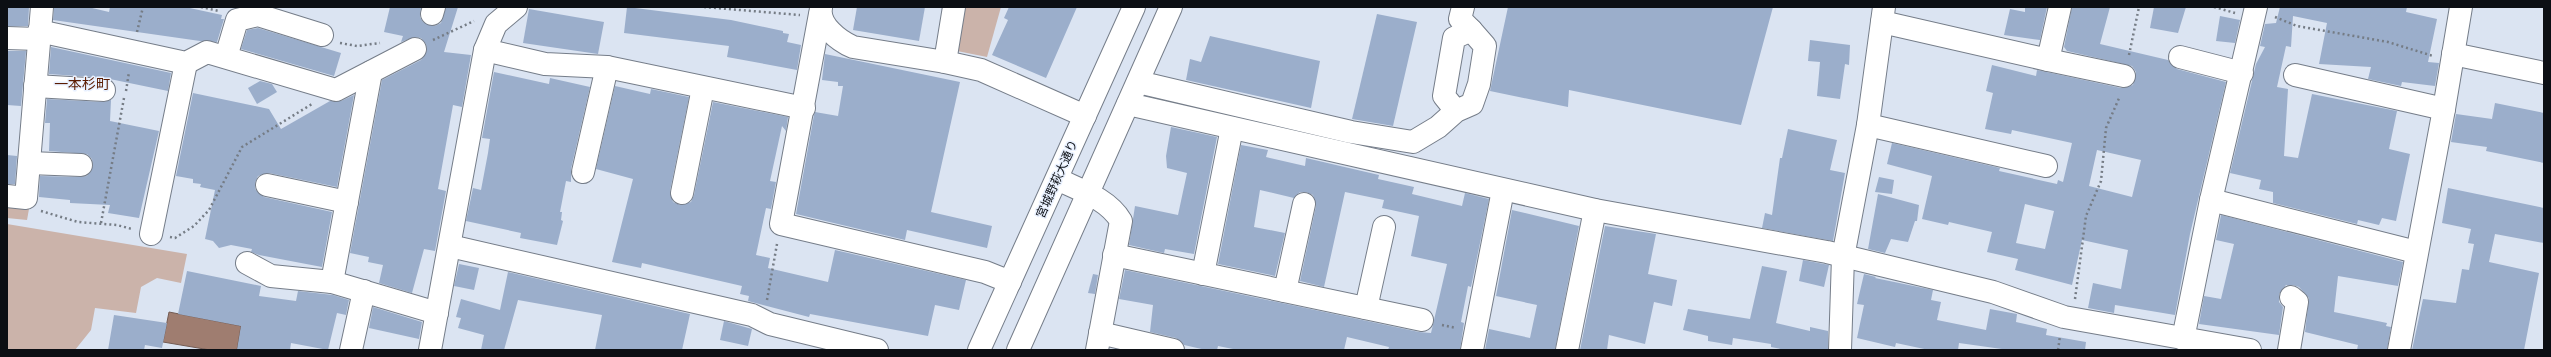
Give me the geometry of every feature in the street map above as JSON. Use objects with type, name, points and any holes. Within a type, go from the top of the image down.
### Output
[{"type":"street","points":[[17,197],[29,163],[42,7]]},
{"type":"street","points":[[430,350],[485,50],[496,24],[516,7]]},
{"type":"street","points":[[945,62],[954,7]]},
{"type":"street","name":"宮城野萩大通り","points":[[979,350],[1134,7]]},
{"type":"street","points":[[1018,350],[1171,7]]},
{"type":"street","points":[[1138,82],[1351,132],[1413,142],[1438,127],[1456,111],[1472,104],[1479,84],[1486,46],[1460,19],[1463,7]]},
{"type":"street","points":[[2048,60],[2060,7]]},
{"type":"street","points":[[2399,350],[2416,252],[2444,109],[2461,7]]},
{"type":"street","points":[[820,10],[831,33],[842,43],[853,48],[945,62],[992,74],[1085,116]]},
{"type":"street","points":[[820,10],[804,108],[781,224],[985,272],[1010,282]]},
{"type":"street","points":[[2183,339],[2211,200],[2242,73],[2255,12]]},
{"type":"street","points":[[226,58],[237,20],[258,14],[322,35]]},
{"type":"street","points":[[1840,350],[1843,257],[1868,125],[1883,15],[2048,60],[2124,76]]},
{"type":"street","points":[[1456,111],[1444,96],[1454,38],[1471,30]]},
{"type":"street","points":[[7,38],[39,35],[133,52],[186,64],[207,52],[336,90],[416,48]]},
{"type":"street","points":[[485,50],[545,64],[607,66],[703,88],[804,108]]},
{"type":"street","points":[[2180,56],[2242,73]]},
{"type":"street","points":[[2453,57],[2544,73]]},
{"type":"street","points":[[151,234],[186,64]]},
{"type":"street","points":[[583,172],[607,66]]},
{"type":"street","points":[[332,282],[371,72]]},
{"type":"street","points":[[2296,75],[2444,109]]},
{"type":"street","points":[[35,86],[104,90]]},
{"type":"street","points":[[682,193],[703,88]]},
{"type":"street","points":[[1128,104],[1595,210],[1843,257],[1993,292],[2064,317],[2250,350]]},
{"type":"street","points":[[1868,125],[2046,166]]},
{"type":"street","points":[[1202,274],[1232,128]]},
{"type":"street","points":[[29,163],[81,165]]},
{"type":"street","points":[[1057,179],[1088,194],[1115,210],[1121,221],[1098,341],[1173,350]]},
{"type":"street","points":[[267,186],[347,202]]},
{"type":"street","points":[[1474,341],[1503,190]]},
{"type":"street","points":[[2211,200],[2416,252]]},
{"type":"street","points":[[1285,291],[1304,204]]},
{"type":"street","points":[[1567,350],[1595,210]]},
{"type":"street","points":[[1366,308],[1384,226]]},
{"type":"street","points":[[450,246],[752,315],[763,321],[877,350]]},
{"type":"street","points":[[1114,255],[1422,320]]},
{"type":"street","points":[[247,263],[271,276],[332,282],[437,313]]},
{"type":"street","points":[[351,350],[364,291]]},
{"type":"street","points":[[2289,350],[2297,302],[2291,297]]},
{"type":"path","points":[[704,7],[761,13],[820,10]]},
{"type":"path","points":[[2064,317],[2074,307],[2086,216],[2101,181],[2106,128],[2120,99],[2139,7]]},
{"type":"path","points":[[2214,7],[2255,12],[2273,16],[2296,26],[2388,42],[2453,57]]},
{"type":"path","points":[[416,48],[476,20]]},
{"type":"path","points":[[322,35],[329,42],[357,46],[382,43]]},
{"type":"path","points":[[101,223],[133,52]]},
{"type":"path","points":[[17,197],[35,209],[78,222],[117,225],[151,234],[175,238],[194,226],[209,210],[242,147],[336,90]]},
{"type":"path","points":[[763,321],[781,224]]},
{"type":"path","points":[[1422,320],[1474,341]]},
{"type":"shaded area","points":[[964,7],[1001,7],[987,57],[957,51]]},
{"type":"shaded area","points":[[7,206],[29,209],[27,220],[7,218]]},
{"type":"shaded area","points":[[7,224],[187,254],[181,283],[157,278],[141,287],[136,313],[95,308],[91,330],[75,350],[7,350]]},
{"type":"shaded area","points":[[169,312],[241,326],[237,350],[210,350],[163,342]]},
{"type":"building","points":[[7,7],[29,7],[28,26],[7,26]]},
{"type":"building","points":[[54,7],[88,7],[109,12],[110,7],[185,7],[222,15],[221,19],[224,19],[217,42],[200,41],[53,20]]},
{"type":"building","points":[[390,7],[421,7],[420,17],[423,22],[435,26],[441,23],[446,7],[458,7],[444,52],[471,55],[462,107],[453,105],[438,189],[446,191],[435,251],[424,249],[412,293],[379,283],[383,265],[368,262],[369,257],[350,253],[382,80],[421,60],[427,50],[426,44],[421,38],[415,37],[401,42],[403,36],[384,32]]},
{"type":"building","points":[[627,7],[731,20],[783,31],[783,33],[789,34],[787,42],[801,45],[797,70],[727,57],[729,46],[624,33]]},
{"type":"building","points":[[857,7],[925,7],[919,41],[853,30]]},
{"type":"building","points":[[1009,7],[1077,7],[1046,78],[992,55],[1008,20],[1004,18]]},
{"type":"building","points":[[1508,7],[1773,7],[1741,125],[1569,90],[1568,107],[1490,91]]},
{"type":"building","points":[[2025,7],[2047,7],[2040,40],[2004,35],[2010,9],[2025,12]]},
{"type":"building","points":[[2072,7],[2110,7],[2100,44],[2168,60],[2177,69],[2226,82],[2190,234],[2175,315],[2115,305],[2114,313],[2088,308],[2093,283],[2121,289],[2128,250],[2082,240],[2072,285],[2015,270],[2018,259],[1987,252],[1992,232],[1949,222],[1948,225],[1922,219],[1932,176],[1887,164],[1892,143],[2000,168],[1999,171],[2057,184],[2058,180],[2063,182],[2072,143],[2012,130],[2011,134],[1985,129],[1993,93],[1986,91],[1992,65],[2036,76],[2037,70],[2121,88],[2133,85],[2136,72],[2132,66],[2067,51],[2064,47]],"holes":[[[2097,150],[2141,160],[2132,197],[2089,186]],[[2025,204],[2054,211],[2045,249],[2016,243]]]},
{"type":"building","points":[[2154,7],[2186,7],[2178,33],[2150,28]]},
{"type":"building","points":[[2280,7],[2407,7],[2406,12],[2437,19],[2428,62],[2439,63],[2435,86],[2402,82],[2401,86],[2368,79],[2371,67],[2319,64],[2327,23],[2293,16],[2291,47],[2286,46],[2277,87],[2288,89],[2284,156],[2298,158],[2312,94],[2397,111],[2389,149],[2410,154],[2396,221],[2382,218],[2379,225],[2358,220],[2357,224],[2273,203],[2273,192],[2259,189],[2261,180],[2230,173],[2256,64],[2265,47],[2260,46],[2265,24],[2276,23]]},
{"type":"building","points":[[529,9],[604,22],[598,54],[523,43]]},
{"type":"building","points":[[1377,14],[1417,22],[1393,126],[1352,119]]},
{"type":"building","points":[[2220,16],[2240,20],[2235,43],[2216,41]]},
{"type":"building","points":[[258,28],[341,53],[334,76],[241,49],[247,30]]},
{"type":"building","points":[[1210,36],[1320,61],[1311,108],[1186,80],[1190,59],[1201,62]]},
{"type":"building","points":[[1810,40],[1850,45],[1849,65],[1845,64],[1840,99],[1817,96],[1820,62],[1808,61]]},
{"type":"building","points":[[51,47],[171,73],[168,91],[105,78],[49,74]]},
{"type":"building","points":[[7,51],[26,51],[21,106],[7,105]]},
{"type":"building","points":[[825,54],[960,82],[931,212],[992,226],[987,248],[907,230],[905,240],[796,214],[815,112],[838,116],[843,86],[838,86],[838,82],[822,80]]},
{"type":"building","points":[[494,72],[549,84],[550,78],[590,87],[571,169],[571,182],[566,181],[560,212],[562,212],[561,220],[563,221],[557,245],[520,238],[521,233],[466,221],[473,188],[481,190],[488,153],[490,139],[482,138]]},
{"type":"building","points":[[260,81],[272,84],[277,92],[257,104],[248,88]]},
{"type":"building","points":[[615,86],[650,94],[651,89],[689,97],[670,191],[673,202],[680,205],[691,202],[694,195],[713,102],[788,117],[786,131],[782,126],[770,181],[776,182],[771,209],[766,208],[756,255],[770,258],[768,268],[828,282],[835,250],[966,280],[959,310],[935,305],[928,336],[810,314],[809,317],[748,301],[749,296],[740,294],[742,286],[642,263],[641,268],[612,262],[633,179],[596,169]]},
{"type":"building","points":[[193,93],[269,109],[281,129],[330,101],[341,101],[354,95],[337,187],[269,173],[258,176],[255,183],[255,189],[264,197],[332,212],[322,267],[259,255],[251,252],[252,249],[231,245],[219,248],[213,241],[205,239],[215,190],[200,187],[201,184],[193,183],[193,179],[176,176]]},
{"type":"building","points":[[47,99],[103,102],[111,100],[110,121],[159,131],[139,218],[108,213],[110,205],[70,203],[70,200],[39,197],[40,176],[87,176],[93,166],[92,159],[87,154],[49,151],[50,123],[45,123]]},
{"type":"building","points":[[2495,103],[2544,113],[2544,163],[2486,151],[2487,147],[2451,142],[2456,114],[2492,119]]},
{"type":"building","points":[[1171,127],[1217,137],[1194,254],[1165,249],[1164,253],[1129,245],[1135,206],[1178,215],[1187,173],[1167,168],[1166,156]]},
{"type":"building","points":[[1788,129],[1837,140],[1830,170],[1845,173],[1833,241],[1762,228],[1765,213],[1772,215],[1780,158],[1782,158]]},
{"type":"building","points":[[1241,145],[1268,150],[1266,157],[1305,166],[1306,158],[1379,175],[1378,179],[1414,187],[1412,194],[1462,206],[1465,193],[1489,199],[1471,287],[1468,286],[1461,322],[1464,323],[1460,350],[1388,350],[1389,347],[1347,337],[1344,350],[1238,350],[1218,346],[1217,350],[1206,350],[1184,345],[1176,338],[1150,332],[1153,305],[1119,299],[1125,270],[1419,332],[1431,333],[1447,264],[1411,256],[1419,216],[1382,208],[1384,200],[1345,192],[1324,287],[1300,281],[1316,206],[1313,195],[1306,192],[1300,192],[1294,198],[1260,190],[1254,227],[1285,233],[1275,276],[1218,264]]},
{"type":"building","points":[[7,155],[17,156],[15,184],[7,184]]},
{"type":"building","points":[[1879,177],[1894,180],[1892,194],[1875,192]]},
{"type":"building","points":[[2448,188],[2544,208],[2544,243],[2495,234],[2489,262],[2539,273],[2524,350],[2412,350],[2423,299],[2456,303],[2462,269],[2469,270],[2474,244],[2468,243],[2471,229],[2442,223]]},
{"type":"building","points":[[1878,194],[1919,205],[1917,221],[1915,221],[1908,242],[1891,239],[1885,253],[1868,249]]},
{"type":"building","points":[[1512,210],[1579,226],[1555,350],[1485,350],[1489,329],[1530,338],[1537,305],[1496,296]]},
{"type":"building","points":[[2221,215],[2403,262],[2398,286],[2338,276],[2334,312],[2387,323],[2386,326],[2391,327],[2387,350],[2357,350],[2358,345],[2305,332],[2309,298],[2299,287],[2293,285],[2286,285],[2279,294],[2279,302],[2283,307],[2279,335],[2199,324],[2204,296],[2221,299],[2234,244],[2216,240]]},
{"type":"building","points":[[1605,226],[1656,234],[1648,274],[1677,280],[1672,306],[1654,302],[1645,344],[1609,335],[1607,350],[1580,350]]},
{"type":"building","points":[[1803,260],[1829,265],[1824,287],[1799,281]]},
{"type":"building","points":[[459,264],[479,268],[474,290],[454,286]]},
{"type":"building","points":[[1762,266],[1787,271],[1776,323],[1810,331],[1810,327],[1828,331],[1828,350],[1786,350],[1771,347],[1771,344],[1733,338],[1732,345],[1708,341],[1708,336],[1683,330],[1688,309],[1750,319]]},
{"type":"building","points":[[187,271],[261,286],[259,296],[296,301],[298,291],[333,295],[349,300],[346,315],[337,313],[328,350],[291,343],[290,350],[237,350],[241,326],[178,314]]},
{"type":"building","points":[[508,272],[690,314],[682,350],[595,350],[602,315],[518,300],[504,350],[481,350],[484,335],[458,328],[461,318],[456,317],[461,299],[500,310]]},
{"type":"building","points":[[1093,274],[1098,275],[1095,294],[1088,293]]},
{"type":"building","points":[[1864,274],[1876,277],[1875,278],[1933,290],[1931,300],[1941,302],[1937,320],[1986,330],[1990,309],[2017,314],[2016,322],[2047,329],[2046,335],[2086,342],[2085,350],[2009,350],[1959,343],[1958,350],[1929,350],[1896,343],[1895,347],[1857,338],[1864,305],[1857,304]]},
{"type":"building","points":[[373,307],[422,322],[419,339],[369,328]]},
{"type":"building","points":[[114,315],[167,323],[162,348],[145,345],[144,350],[108,350]]},
{"type":"building","points":[[724,321],[752,329],[748,346],[720,340]]},
{"type":"district","name":"一本杉町","points":[[82,84]]}]
